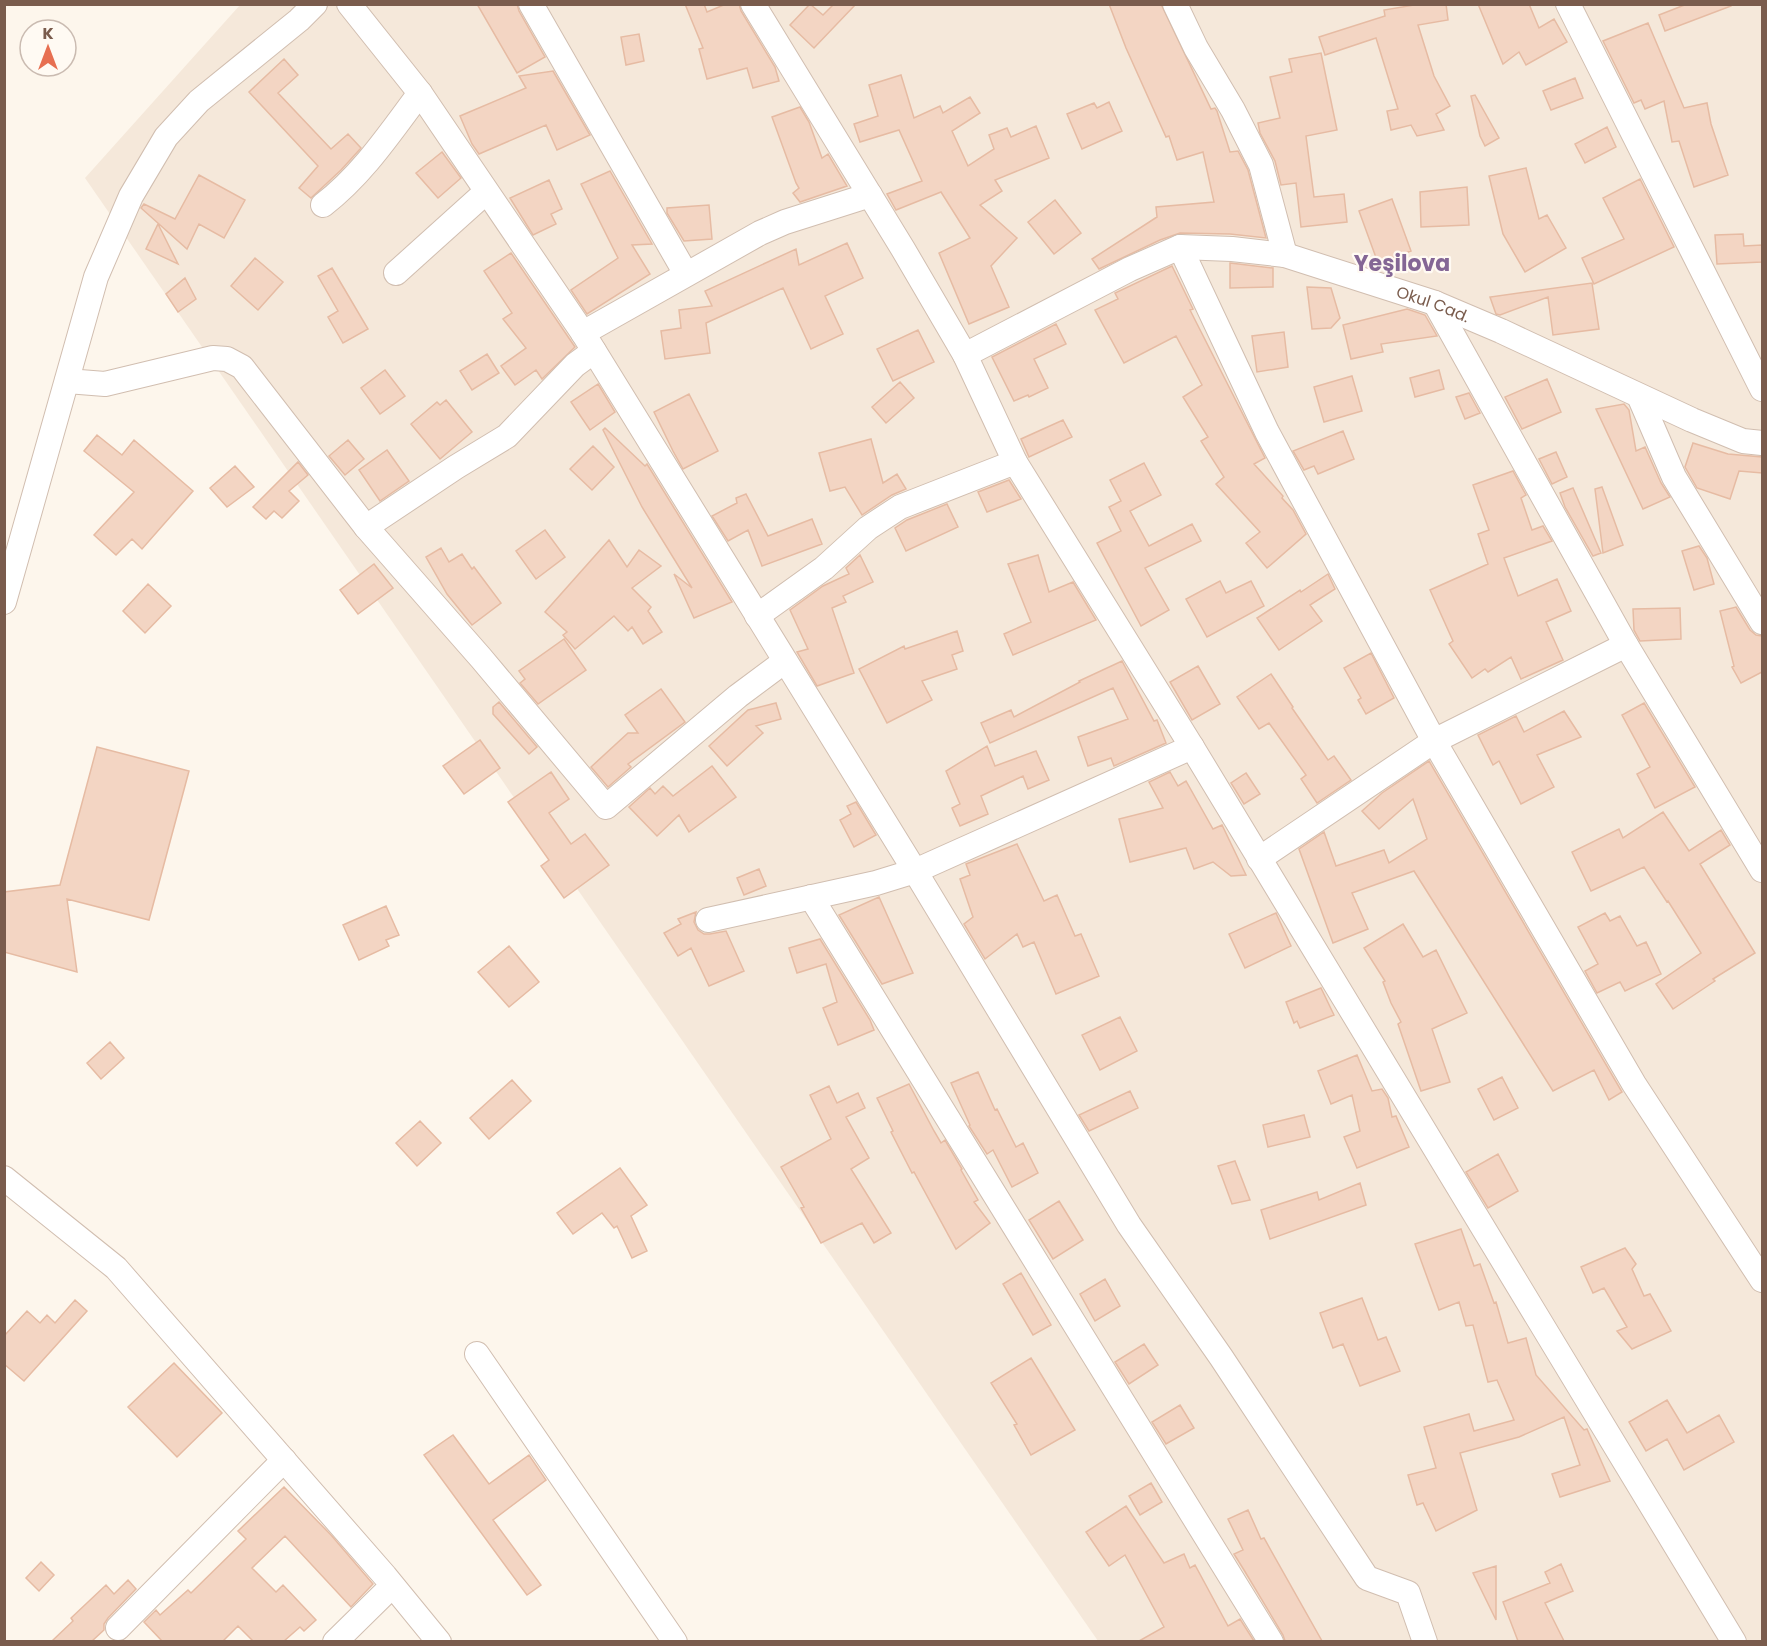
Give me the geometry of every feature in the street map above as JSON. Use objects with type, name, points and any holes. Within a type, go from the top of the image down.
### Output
[{"type":"street","points":[[4,602],[96,278],[131,196],[166,137],[199,102],[299,20],[315,4]]},
{"type":"street","points":[[349,4],[420,93],[589,342],[915,871],[1129,1225],[1221,1357],[1367,1578],[1408,1593],[1425,1641]]},
{"type":"street","points":[[531,4],[686,274]]},
{"type":"street","points":[[753,4],[965,355],[1016,462],[1192,747],[1734,1641]]},
{"type":"street","points":[[1175,4],[1196,48],[1233,110],[1261,165],[1285,255]]},
{"type":"street","points":[[1568,4],[1762,389]]},
{"type":"street","points":[[323,205],[349,184],[363,168],[420,93]]},
{"type":"street","points":[[396,273],[486,192]]},
{"type":"street","points":[[366,527],[507,436],[575,365],[589,342],[686,274],[769,230],[870,195]]},
{"type":"street","points":[[1180,247],[1267,432],[1434,741],[1634,1084],[1762,1280]]},
{"type":"street","name":"Okul Cad.","points":[[965,355],[1130,269],[1180,247],[1232,249],[1285,255],[1435,303],[1743,441],[1762,443]]},
{"type":"street","points":[[1435,303],[1626,645],[1760,861]]},
{"type":"street","points":[[67,381],[105,384],[213,358],[235,362],[242,367],[366,527],[481,658],[606,807],[738,696],[785,661]]},
{"type":"street","points":[[1639,396],[1674,477],[1762,622]]},
{"type":"street","points":[[757,616],[824,568],[868,528],[900,507],[1016,462]]},
{"type":"street","points":[[1259,859],[1434,741],[1626,645]]},
{"type":"street","points":[[708,920],[876,883],[915,871],[1192,747]]},
{"type":"street","points":[[812,897],[1271,1641]]},
{"type":"street","points":[[4,1178],[116,1268],[439,1641]]},
{"type":"street","points":[[477,1354],[675,1641]]},
{"type":"street","points":[[118,1628],[284,1460]]},
{"type":"street","points":[[334,1641],[392,1586]]},
{"type":"shaded area","points":[[240,5],[1762,5],[1762,1641],[1098,1641],[85,178]]},
{"type":"building","points":[[477,4],[517,4],[545,57],[517,73]]},
{"type":"building","points":[[685,4],[704,4],[707,12],[726,4],[739,4],[775,67],[779,81],[753,88],[747,68],[707,79],[699,49],[703,48]]},
{"type":"building","points":[[810,4],[823,15],[834,4],[856,4],[814,48],[790,25]]},
{"type":"building","points":[[1109,4],[1161,4],[1211,109],[1215,108],[1217,111],[1230,152],[1238,151],[1248,170],[1266,238],[1230,234],[1180,233],[1099,269],[1092,259],[1157,217],[1156,207],[1214,202],[1203,152],[1177,160],[1169,136],[1166,137]]},
{"type":"building","points":[[1420,4],[1446,4],[1448,20],[1418,25],[1434,76],[1450,106],[1436,114],[1444,130],[1417,136],[1411,125],[1391,130],[1387,111],[1398,109],[1376,38],[1325,55],[1319,37],[1385,16],[1384,10]]},
{"type":"building","points":[[1478,4],[1529,4],[1539,28],[1554,19],[1567,42],[1526,65],[1519,52],[1503,64]]},
{"type":"building","points":[[1687,4],[1731,4],[1731,6],[1665,31],[1659,15]]},
{"type":"building","points":[[1648,23],[1684,108],[1707,103],[1711,124],[1728,175],[1694,187],[1679,141],[1672,142],[1664,101],[1645,109],[1641,100],[1634,103],[1603,41]]},
{"type":"building","points":[[639,34],[644,61],[626,65],[621,37]]},
{"type":"building","points":[[1321,53],[1337,130],[1306,136],[1314,197],[1344,194],[1347,222],[1301,227],[1296,183],[1281,185],[1275,161],[1260,133],[1258,123],[1280,118],[1270,77],[1292,72],[1289,59]]},
{"type":"building","points":[[284,59],[298,75],[278,93],[331,149],[348,134],[361,148],[311,198],[299,188],[318,166],[249,92]]},
{"type":"building","points":[[553,71],[590,135],[557,150],[546,125],[479,154],[460,116],[526,88],[519,76]]},
{"type":"building","points":[[901,75],[914,118],[940,106],[943,113],[970,97],[980,113],[952,131],[968,166],[994,149],[989,135],[1007,128],[1011,137],[1036,126],[1049,158],[995,180],[1002,191],[980,205],[1017,238],[991,266],[1009,307],[969,324],[939,253],[970,238],[941,192],[896,210],[887,194],[922,181],[899,130],[860,142],[854,124],[878,116],[869,85]]},
{"type":"building","points":[[1575,78],[1583,98],[1551,110],[1543,91]]},
{"type":"building","points":[[1475,95],[1499,138],[1485,146],[1480,136],[1471,96]]},
{"type":"building","points":[[1109,102],[1122,131],[1082,149],[1067,114],[1094,103],[1097,108]]},
{"type":"building","points":[[800,107],[809,122],[822,158],[828,154],[847,186],[800,202],[793,193],[799,188],[772,117]]},
{"type":"building","points":[[1607,127],[1616,147],[1585,163],[1575,144]]},
{"type":"building","points":[[442,152],[461,178],[438,198],[416,173]]},
{"type":"building","points":[[1526,168],[1539,219],[1547,215],[1566,248],[1525,272],[1503,234],[1489,176]]},
{"type":"building","points":[[610,171],[652,244],[632,245],[650,274],[587,314],[571,290],[618,258],[581,184]]},
{"type":"building","points":[[199,175],[245,200],[224,238],[199,224],[187,249],[141,208],[144,204],[175,219]]},
{"type":"building","points":[[1640,179],[1674,247],[1594,284],[1582,258],[1624,239],[1603,198]]},
{"type":"building","points":[[549,180],[562,209],[551,214],[556,224],[533,235],[510,198]]},
{"type":"building","points":[[1467,187],[1469,225],[1421,227],[1420,192]]},
{"type":"building","points":[[1392,199],[1411,251],[1378,263],[1359,211]]},
{"type":"building","points":[[1055,200],[1081,233],[1054,254],[1028,222]]},
{"type":"building","points":[[709,205],[712,239],[684,241],[667,213],[667,208]]},
{"type":"building","points":[[158,224],[178,264],[146,249]]},
{"type":"building","points":[[1743,234],[1744,246],[1762,245],[1762,262],[1717,264],[1715,235]]},
{"type":"building","points":[[847,243],[863,278],[825,296],[843,334],[811,349],[783,288],[706,323],[710,353],[665,359],[661,331],[681,328],[679,310],[712,306],[705,291],[796,249],[799,265]]},
{"type":"building","points":[[511,253],[575,347],[542,379],[536,370],[515,385],[501,366],[526,348],[503,319],[512,313],[484,271]]},
{"type":"building","points":[[255,258],[283,282],[258,310],[231,286]]},
{"type":"building","points":[[1230,263],[1273,268],[1273,287],[1230,288]]},
{"type":"building","points":[[1172,266],[1193,309],[1190,310],[1265,458],[1254,464],[1283,496],[1282,498],[1293,510],[1306,534],[1267,568],[1246,543],[1260,532],[1216,484],[1224,477],[1201,441],[1208,437],[1183,397],[1202,385],[1176,336],[1124,363],[1095,310],[1118,299],[1115,293]]},
{"type":"building","points":[[332,268],[368,329],[343,343],[328,317],[338,311],[318,276]]},
{"type":"building","points":[[185,278],[196,299],[178,312],[166,294]]},
{"type":"building","points":[[1592,283],[1599,329],[1553,335],[1548,297],[1500,315],[1496,314],[1490,297]]},
{"type":"building","points":[[1307,287],[1331,288],[1340,318],[1331,328],[1312,329]]},
{"type":"building","points":[[1407,309],[1425,315],[1437,336],[1381,344],[1383,352],[1351,359],[1343,325]]},
{"type":"building","points":[[1056,324],[1066,344],[1034,359],[1048,388],[1014,401],[992,357]]},
{"type":"building","points":[[918,330],[934,362],[893,381],[877,349]]},
{"type":"building","points":[[1284,332],[1288,367],[1257,372],[1252,336]]},
{"type":"building","points":[[487,354],[499,373],[472,390],[460,371]]},
{"type":"building","points":[[385,370],[405,396],[380,414],[361,388]]},
{"type":"building","points":[[1439,370],[1444,389],[1415,397],[1410,378]]},
{"type":"building","points":[[1352,376],[1362,411],[1324,422],[1314,387]]},
{"type":"building","points":[[1547,379],[1561,412],[1522,429],[1505,397]]},
{"type":"building","points":[[900,382],[914,398],[886,423],[872,407]]},
{"type":"building","points":[[598,384],[615,412],[590,430],[571,402]]},
{"type":"building","points":[[1469,393],[1480,413],[1465,419],[1456,397]]},
{"type":"building","points":[[689,394],[718,451],[683,469],[654,412]]},
{"type":"building","points":[[446,400],[472,432],[440,459],[411,424],[437,402],[440,405]]},
{"type":"building","points":[[1624,404],[1629,410],[1636,451],[1645,447],[1670,497],[1643,509],[1596,409]]},
{"type":"building","points":[[1063,420],[1072,437],[1029,457],[1021,439]]},
{"type":"building","points":[[605,428],[645,466],[647,464],[732,602],[694,618],[674,574],[692,588],[642,507],[603,430]]},
{"type":"building","points":[[1343,431],[1354,459],[1318,474],[1314,466],[1304,470],[1293,451]]},
{"type":"building","points":[[97,435],[122,455],[134,440],[193,491],[142,549],[132,539],[116,555],[94,535],[134,492],[84,451]]},
{"type":"building","points":[[871,439],[883,483],[897,474],[906,489],[892,495],[862,515],[845,487],[830,491],[819,453]]},
{"type":"building","points":[[348,440],[364,459],[345,475],[329,456]]},
{"type":"building","points":[[1693,443],[1728,454],[1762,457],[1762,473],[1739,471],[1730,499],[1697,488],[1685,467]]},
{"type":"building","points":[[593,446],[614,467],[592,490],[570,469]]},
{"type":"building","points":[[387,450],[409,481],[380,501],[359,470]]},
{"type":"building","points":[[1556,452],[1567,477],[1552,484],[1539,459]]},
{"type":"building","points":[[298,462],[308,475],[289,491],[299,501],[282,518],[274,511],[266,519],[253,507]]},
{"type":"building","points":[[1144,463],[1161,495],[1130,511],[1149,546],[1192,524],[1201,541],[1145,568],[1169,610],[1141,626],[1097,543],[1121,531],[1109,507],[1121,501],[1110,480]]},
{"type":"building","points":[[235,466],[254,487],[227,507],[210,488]]},
{"type":"building","points":[[1513,471],[1526,495],[1521,498],[1532,530],[1543,526],[1552,541],[1504,558],[1518,596],[1557,579],[1571,611],[1546,622],[1563,660],[1521,679],[1511,657],[1488,672],[1485,669],[1472,678],[1449,644],[1453,641],[1430,590],[1488,564],[1478,534],[1489,530],[1473,485]]},
{"type":"building","points":[[1009,480],[1021,499],[987,512],[978,492]]},
{"type":"building","points":[[1602,487],[1623,545],[1603,553],[1595,489]]},
{"type":"building","points":[[1573,488],[1601,553],[1593,556],[1565,507],[1560,493]]},
{"type":"building","points":[[746,494],[768,536],[812,519],[822,544],[762,566],[748,530],[728,541],[712,516],[737,503],[736,498]]},
{"type":"building","points":[[947,504],[958,527],[906,551],[895,528],[907,520]]},
{"type":"building","points":[[545,530],[565,557],[536,579],[516,551]]},
{"type":"building","points":[[609,540],[627,567],[639,550],[661,566],[632,588],[651,607],[648,611],[662,632],[643,644],[632,627],[628,631],[614,616],[575,649],[563,635],[567,632],[545,612]]},
{"type":"building","points":[[1699,546],[1707,558],[1714,584],[1694,590],[1682,551]]},
{"type":"building","points":[[441,548],[449,562],[462,554],[501,603],[472,625],[447,594],[426,557]]},
{"type":"building","points":[[860,555],[873,582],[843,596],[846,602],[832,608],[854,673],[817,686],[797,652],[808,649],[790,610],[823,586],[849,574],[846,568]]},
{"type":"building","points":[[1038,555],[1049,592],[1073,582],[1096,620],[1013,655],[1004,634],[1031,622],[1008,564]]},
{"type":"building","points":[[374,564],[393,588],[358,614],[340,590]]},
{"type":"building","points":[[1328,574],[1335,589],[1310,605],[1322,621],[1279,650],[1257,618]]},
{"type":"building","points":[[1220,581],[1226,593],[1251,581],[1264,606],[1207,637],[1186,599]]},
{"type":"building","points":[[148,584],[171,606],[145,633],[123,611]]},
{"type":"building","points":[[1736,607],[1750,630],[1762,636],[1762,672],[1741,683],[1732,667],[1734,666],[1720,611]]},
{"type":"building","points":[[1680,608],[1681,639],[1640,641],[1634,630],[1633,609]]},
{"type":"building","points":[[957,631],[963,651],[952,655],[957,669],[922,681],[932,700],[887,723],[859,669],[904,646],[905,649]]},
{"type":"building","points":[[564,639],[586,670],[538,704],[520,683],[525,679],[519,671]]},
{"type":"building","points":[[1371,653],[1394,698],[1366,714],[1358,700],[1361,698],[1344,668]]},
{"type":"building","points":[[1122,661],[1154,721],[1157,720],[1166,743],[1114,766],[1111,758],[1088,766],[1078,737],[1128,719],[1113,688],[990,743],[981,723],[1011,710],[1014,717],[1079,681]]},
{"type":"building","points":[[1198,666],[1220,704],[1192,720],[1170,682]]},
{"type":"building","points":[[1271,674],[1328,760],[1334,756],[1351,780],[1317,803],[1301,779],[1306,775],[1269,723],[1259,729],[1237,697]]},
{"type":"building","points":[[661,689],[685,722],[628,764],[631,767],[608,787],[591,767],[628,733],[638,733],[625,715]]},
{"type":"building","points":[[499,702],[537,747],[529,754],[493,714],[493,707]]},
{"type":"building","points":[[776,703],[781,719],[756,726],[763,733],[727,766],[709,746],[748,710]]},
{"type":"building","points":[[1644,703],[1695,787],[1655,808],[1637,774],[1650,767],[1622,715]]},
{"type":"building","points":[[1564,711],[1581,737],[1537,755],[1554,787],[1521,804],[1499,761],[1493,765],[1478,735],[1516,716],[1524,732]]},
{"type":"building","points":[[480,740],[500,768],[464,794],[443,766]]},
{"type":"building","points":[[987,746],[995,766],[1036,751],[1049,780],[1028,789],[1023,776],[981,796],[988,814],[960,826],[952,808],[960,804],[946,771]]},
{"type":"building","points":[[97,747],[189,771],[149,920],[67,899],[77,972],[4,952],[4,892],[60,885]]},
{"type":"building","points":[[1429,761],[1622,1092],[1609,1100],[1594,1070],[1553,1091],[1414,871],[1352,893],[1368,929],[1333,943],[1299,849],[1324,832],[1336,866],[1384,850],[1389,863],[1427,839],[1413,799],[1379,829],[1362,811],[1382,793]]},
{"type":"building","points":[[712,766],[736,797],[689,832],[679,815],[657,836],[629,807],[650,788],[655,794],[663,786],[673,796]]},
{"type":"building","points":[[551,772],[569,799],[549,813],[571,844],[585,834],[609,865],[564,898],[541,866],[549,860],[508,802]]},
{"type":"building","points":[[1170,772],[1178,786],[1186,781],[1213,829],[1222,825],[1246,875],[1231,876],[1213,862],[1194,869],[1186,848],[1130,862],[1119,819],[1163,808],[1149,782]]},
{"type":"building","points":[[1246,773],[1260,794],[1244,804],[1231,783]]},
{"type":"building","points":[[856,802],[876,835],[854,847],[840,820],[851,814],[847,806]]},
{"type":"building","points":[[1663,812],[1689,851],[1721,830],[1730,845],[1700,864],[1755,953],[1713,979],[1715,981],[1673,1009],[1656,984],[1701,953],[1668,901],[1644,867],[1591,891],[1572,852],[1619,829],[1623,838]]},
{"type":"building","points":[[1017,844],[1044,901],[1057,895],[1075,936],[1081,934],[1099,976],[1056,994],[1034,942],[1023,947],[1017,934],[985,959],[964,924],[973,917],[960,879],[970,875],[966,864]]},
{"type":"building","points":[[759,869],[766,886],[744,895],[737,878]]},
{"type":"building","points":[[879,897],[913,973],[882,984],[839,915]]},
{"type":"building","points":[[386,906],[399,935],[386,940],[389,946],[359,960],[343,925]]},
{"type":"building","points":[[696,912],[694,922],[698,930],[704,934],[726,931],[744,971],[709,986],[691,948],[678,956],[664,933],[681,924],[678,919]]},
{"type":"building","points":[[1276,913],[1291,946],[1245,968],[1229,934]]},
{"type":"building","points":[[1605,913],[1610,921],[1620,916],[1637,946],[1646,942],[1661,974],[1625,991],[1620,982],[1597,993],[1585,971],[1598,964],[1578,927]]},
{"type":"building","points":[[1403,924],[1423,957],[1436,950],[1467,1013],[1432,1029],[1450,1082],[1421,1091],[1398,1024],[1401,1022],[1391,1003],[1383,982],[1385,981],[1364,948]]},
{"type":"building","points":[[820,939],[874,1030],[838,1045],[823,1008],[837,1002],[826,964],[797,973],[789,948]]},
{"type":"building","points":[[509,946],[539,982],[509,1007],[478,972]]},
{"type":"building","points":[[1321,988],[1334,1015],[1300,1028],[1297,1021],[1294,1023],[1286,1002]]},
{"type":"building","points":[[1120,1017],[1137,1051],[1100,1070],[1082,1035]]},
{"type":"building","points":[[110,1042],[124,1058],[101,1079],[87,1063]]},
{"type":"building","points":[[1357,1055],[1372,1091],[1382,1089],[1388,1098],[1392,1117],[1396,1116],[1409,1147],[1357,1168],[1344,1137],[1360,1131],[1352,1095],[1331,1104],[1318,1071]]},
{"type":"building","points":[[978,1072],[995,1110],[997,1109],[1016,1147],[1023,1143],[1038,1173],[1012,1187],[993,1150],[987,1154],[969,1126],[951,1083]]},
{"type":"building","points":[[1502,1077],[1518,1108],[1494,1120],[1478,1089]]},
{"type":"building","points":[[512,1080],[531,1101],[489,1139],[470,1118]]},
{"type":"building","points":[[909,1084],[941,1143],[945,1140],[962,1169],[978,1200],[974,1202],[990,1223],[956,1249],[914,1172],[912,1173],[877,1098]]},
{"type":"building","points":[[829,1086],[837,1103],[858,1093],[865,1108],[846,1117],[869,1158],[851,1169],[891,1233],[874,1243],[862,1223],[821,1243],[781,1167],[831,1139],[810,1095]]},
{"type":"building","points":[[1130,1091],[1138,1108],[1089,1131],[1079,1115]]},
{"type":"building","points":[[1304,1115],[1310,1137],[1268,1147],[1263,1125]]},
{"type":"building","points":[[420,1121],[441,1143],[417,1166],[396,1143]]},
{"type":"building","points":[[1498,1154],[1518,1191],[1488,1208],[1466,1172]]},
{"type":"building","points":[[1235,1161],[1250,1200],[1232,1204],[1218,1166]]},
{"type":"building","points":[[620,1168],[647,1205],[631,1216],[647,1251],[632,1258],[617,1226],[614,1228],[602,1213],[573,1234],[557,1213]]},
{"type":"building","points":[[1360,1183],[1366,1205],[1270,1239],[1261,1210],[1317,1192],[1319,1200]]},
{"type":"building","points":[[1059,1201],[1083,1240],[1053,1259],[1029,1220]]},
{"type":"building","points":[[1461,1229],[1474,1266],[1480,1264],[1494,1303],[1496,1302],[1508,1343],[1526,1338],[1536,1375],[1584,1430],[1587,1429],[1610,1481],[1560,1497],[1552,1474],[1580,1465],[1564,1417],[1519,1437],[1460,1453],[1477,1510],[1436,1531],[1423,1503],[1417,1505],[1408,1475],[1436,1468],[1424,1427],[1469,1414],[1474,1431],[1514,1420],[1497,1380],[1488,1382],[1473,1325],[1466,1326],[1459,1302],[1439,1310],[1415,1244]]},
{"type":"building","points":[[1625,1248],[1636,1264],[1632,1269],[1644,1296],[1650,1294],[1671,1331],[1632,1349],[1617,1331],[1627,1327],[1604,1288],[1593,1293],[1581,1267]]},
{"type":"building","points":[[1021,1273],[1051,1325],[1033,1335],[1003,1284]]},
{"type":"building","points":[[1105,1279],[1120,1306],[1095,1321],[1080,1294]]},
{"type":"building","points":[[1362,1298],[1378,1340],[1386,1337],[1400,1371],[1360,1386],[1343,1344],[1333,1348],[1320,1313]]},
{"type":"building","points":[[75,1300],[87,1311],[24,1381],[4,1364],[4,1336],[27,1311],[40,1323],[47,1315],[55,1323]]},
{"type":"building","points":[[1144,1344],[1158,1365],[1129,1384],[1115,1362]]},
{"type":"building","points":[[1031,1358],[1075,1430],[1031,1455],[1014,1425],[1017,1424],[991,1383]]},
{"type":"building","points":[[174,1363],[222,1413],[177,1457],[128,1407]]},
{"type":"building","points":[[1667,1400],[1687,1433],[1719,1415],[1734,1442],[1684,1470],[1667,1439],[1646,1451],[1629,1422]]},
{"type":"building","points":[[1180,1405],[1194,1428],[1166,1444],[1152,1422]]},
{"type":"building","points":[[453,1435],[489,1484],[529,1455],[546,1480],[493,1520],[541,1585],[527,1595],[424,1455]]},
{"type":"building","points":[[1151,1483],[1162,1502],[1140,1515],[1129,1496]]},
{"type":"building","points":[[284,1487],[331,1535],[373,1584],[351,1607],[285,1536],[252,1568],[276,1592],[283,1585],[316,1620],[304,1631],[300,1627],[284,1641],[253,1641],[238,1626],[223,1641],[162,1641],[144,1622],[156,1610],[160,1615],[188,1590],[191,1593],[246,1539],[238,1531]]},
{"type":"building","points":[[1126,1506],[1164,1563],[1184,1554],[1190,1568],[1195,1565],[1228,1626],[1240,1619],[1254,1641],[1139,1641],[1164,1627],[1125,1555],[1109,1566],[1086,1532]]},
{"type":"building","points":[[1248,1510],[1261,1539],[1264,1538],[1322,1641],[1285,1641],[1234,1554],[1243,1550],[1228,1519]]},
{"type":"building","points":[[41,1562],[54,1575],[39,1591],[26,1578]]},
{"type":"building","points":[[1561,1564],[1573,1591],[1545,1603],[1564,1641],[1518,1641],[1503,1602],[1550,1583],[1545,1572]]},
{"type":"building","points":[[1496,1566],[1496,1620],[1473,1573]]},
{"type":"building","points":[[128,1580],[136,1589],[108,1618],[104,1624],[104,1630],[92,1641],[52,1641],[73,1621],[71,1618],[106,1585],[114,1594]]},
{"type":"district","name":"Yeşilova","points":[[1402,263]]}]
